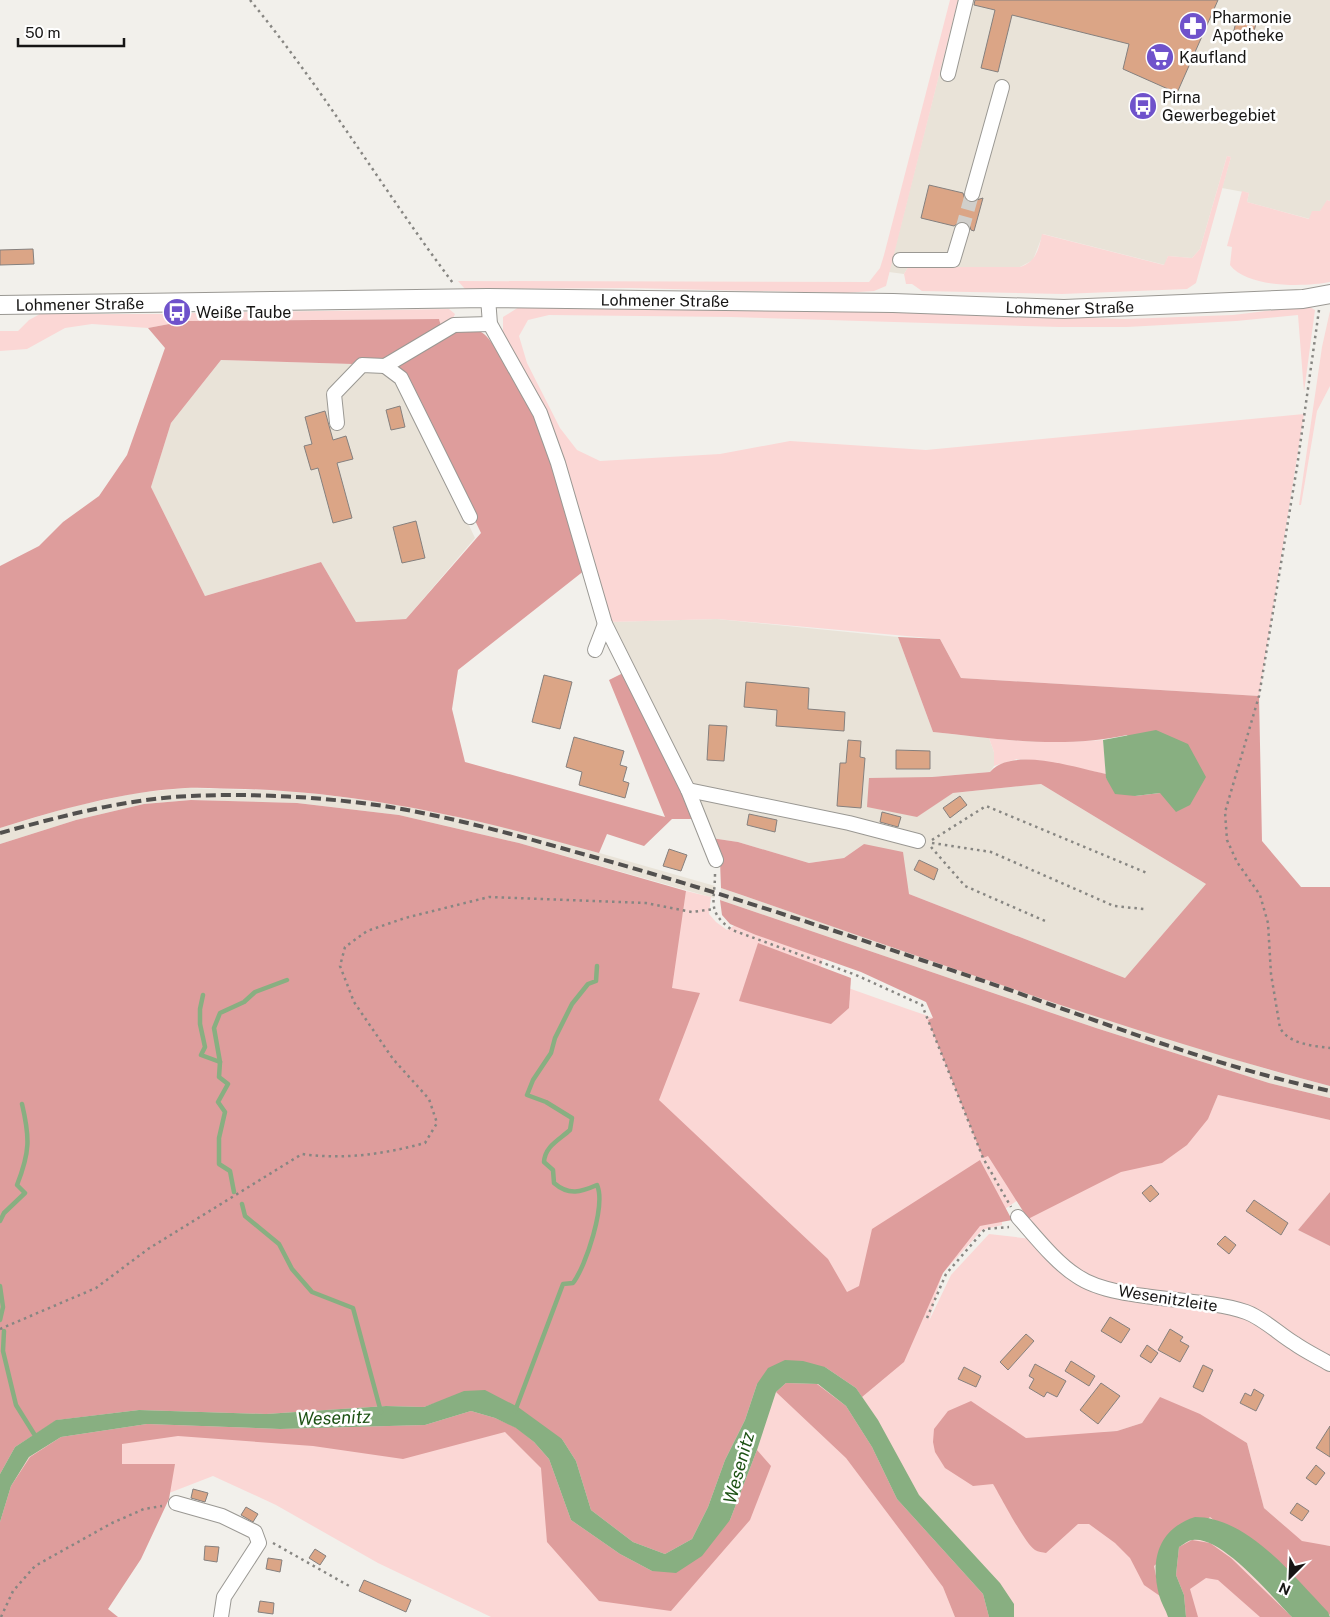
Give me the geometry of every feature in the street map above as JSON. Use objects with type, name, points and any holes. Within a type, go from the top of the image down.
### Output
[{"type":"main road","name":"Lohmener Straße","points":[[0,305],[488,298],[893,303],[1064,309],[1326,295]]},
{"type":"lane","points":[[948,74],[966,0]]},
{"type":"lane","points":[[972,194],[1002,87]]},
{"type":"lane","points":[[900,260],[953,260],[962,230]]},
{"type":"lane","points":[[488,298],[490,324],[540,413],[558,463],[605,624],[688,790],[716,860]]},
{"type":"lane","points":[[337,423],[334,394],[362,365],[384,366],[454,325],[490,324]]},
{"type":"lane","points":[[384,366],[400,378],[470,517]]},
{"type":"lane","points":[[595,650],[605,624]]},
{"type":"lane","points":[[688,790],[849,823],[922,841]]},
{"type":"lane","name":"Wesenitzleite","points":[[1022,1221],[1076,1276],[1094,1285],[1125,1292],[1207,1302],[1248,1313],[1294,1344],[1330,1364]]},
{"type":"lane","points":[[176,1503],[230,1520],[255,1532],[260,1543],[224,1597],[221,1617]]},
{"type":"path","points":[[250,0],[328,102],[429,251],[465,298]]},
{"type":"path","points":[[1326,295],[1259,696],[1225,812],[1227,840],[1238,862],[1260,895],[1268,923],[1271,974],[1280,1028],[1284,1035],[1308,1046],[1330,1048]]},
{"type":"path","points":[[922,841],[938,837],[986,806],[1147,873]]},
{"type":"path","points":[[922,841],[991,852],[1114,906],[1144,909]]},
{"type":"path","points":[[922,841],[965,886],[1045,921]]},
{"type":"path","points":[[716,860],[714,909],[716,915],[732,930],[856,975],[922,1005],[984,1158],[1022,1221],[985,1229],[946,1274],[927,1318]]},
{"type":"path","points":[[0,1329],[96,1288],[148,1249],[302,1154],[330,1158],[390,1152],[425,1142],[437,1124],[429,1099],[392,1059],[359,1010],[340,966],[345,947],[367,931],[433,910],[489,896],[646,903],[692,912],[714,909]]},
{"type":"path","points":[[1,1617],[13,1591],[35,1566],[112,1523],[144,1509],[176,1503]]},
{"type":"path","points":[[260,1543],[272,1542],[350,1587]]},
{"type":"shaded area","points":[[950,0],[958,0],[886,286],[874,291],[844,293],[629,288],[465,289],[458,281],[869,282],[880,268],[884,255]]},
{"type":"shaded area","points":[[958,0],[1330,0],[1330,201],[1327,200],[1325,207],[1310,219],[1247,202],[1249,193],[1222,188],[1231,157],[1227,156],[1200,249],[1192,258],[1168,256],[1165,265],[1043,234],[1033,260],[1020,267],[908,267],[904,274],[889,272]]},
{"type":"shaded area","points":[[1227,156],[1231,157],[1196,283],[1187,289],[1062,294],[922,291],[912,284],[906,284],[904,274],[908,267],[1020,267],[1030,262],[1036,254],[1042,234],[1164,265],[1168,256],[1192,258],[1200,249]]},
{"type":"shaded area","points":[[1242,191],[1249,193],[1247,202],[1309,219],[1312,211],[1320,211],[1327,200],[1330,201],[1330,282],[1291,285],[1262,282],[1238,273],[1230,265],[1232,247],[1227,246]]},
{"type":"shaded area","points":[[1308,306],[1315,310],[1304,392],[1298,315],[1236,321],[1127,327],[1059,327],[731,317],[549,315],[528,320],[519,336],[527,363],[560,428],[577,450],[600,461],[720,454],[790,441],[926,450],[1304,414],[1259,696],[961,678],[940,639],[717,619],[610,622],[503,338],[503,317],[519,307],[893,312],[1125,319],[1233,315]]},
{"type":"shaded area","points":[[449,309],[455,314],[452,321],[441,326],[439,319],[185,321],[148,328],[92,324],[65,328],[27,349],[0,351],[0,331],[18,331],[29,320],[40,314],[171,314],[172,319],[186,318],[186,313]]},
{"type":"shaded area","points":[[1330,311],[1330,386],[1317,411],[1301,505],[1299,505],[1322,347]]},
{"type":"shaded area","points":[[439,319],[441,326],[380,360],[357,360],[352,364],[221,360],[171,423],[151,487],[205,596],[321,562],[356,622],[406,619],[481,533],[406,377],[395,367],[445,335],[466,329],[476,330],[484,334],[501,357],[516,382],[541,433],[560,487],[585,570],[458,670],[452,709],[465,762],[665,817],[609,680],[623,673],[697,819],[672,819],[644,846],[607,834],[599,853],[468,819],[380,802],[290,792],[192,788],[161,790],[114,797],[0,828],[0,566],[39,546],[63,522],[99,496],[127,455],[165,348],[148,328],[185,321]]},
{"type":"shaded area","points":[[221,360],[352,364],[350,368],[386,374],[397,380],[406,392],[475,538],[406,619],[356,622],[321,562],[205,596],[151,487],[171,423]]},
{"type":"shaded area","points":[[717,619],[898,637],[933,732],[989,738],[994,752],[994,766],[990,772],[932,777],[916,817],[953,793],[1041,784],[1206,884],[1125,978],[909,894],[864,844],[844,858],[809,863],[738,842],[711,838],[610,622]]},
{"type":"shaded area","points":[[898,637],[940,639],[961,678],[1259,696],[1262,841],[1301,887],[1330,887],[1330,1086],[1253,1065],[1100,1018],[721,888],[720,861],[711,838],[738,842],[809,863],[844,858],[864,844],[903,852],[909,894],[1125,978],[1206,884],[1041,784],[953,793],[917,817],[867,807],[869,778],[932,777],[990,772],[1000,764],[1013,760],[1045,761],[1106,774],[1106,778],[1135,796],[1160,793],[1127,735],[1103,739],[1054,742],[1006,740],[933,732]]},
{"type":"shaded area","points":[[989,738],[1046,742],[1103,740],[1106,774],[1042,761],[1017,759],[994,766],[994,752]]},
{"type":"shaded area","points":[[186,788],[295,791],[396,804],[519,830],[715,886],[714,898],[519,843],[399,815],[297,803],[191,800],[144,804],[76,820],[0,844],[0,828],[70,807],[136,793]]},
{"type":"shaded area","points":[[191,800],[297,803],[399,815],[519,843],[686,891],[672,988],[700,993],[659,1100],[828,1259],[847,1292],[859,1286],[872,1229],[980,1160],[1012,1220],[980,1226],[943,1273],[904,1362],[862,1397],[856,1388],[825,1367],[757,1384],[745,1420],[725,1460],[708,1507],[692,1539],[665,1554],[633,1542],[591,1510],[576,1461],[562,1439],[444,1400],[424,1407],[386,1406],[266,1414],[139,1410],[57,1420],[15,1447],[0,1474],[0,844],[76,820],[144,804]]},
{"type":"shaded area","points":[[721,888],[1097,1016],[1270,1070],[1330,1086],[1330,1098],[1269,1083],[1096,1028],[720,900]]},
{"type":"shaded area","points":[[686,891],[711,897],[709,914],[727,930],[738,923],[827,945],[818,977],[867,995],[1211,1111],[1218,1095],[1330,1120],[1330,1192],[1298,1230],[1330,1246],[1330,1360],[1252,1310],[1129,1289],[1078,1273],[1043,1240],[1028,1219],[1047,1180],[1002,1211],[1002,1225],[982,1230],[942,1274],[929,1321],[951,1275],[989,1234],[1032,1239],[1077,1281],[1247,1316],[1330,1367],[1330,1546],[1325,1545],[1330,1548],[1330,1617],[491,1617],[378,1563],[276,1505],[213,1476],[102,1519],[0,1617],[0,896],[682,917]],"holes":[[[1160,1398],[1200,1415],[1247,1443],[1264,1508],[1286,1527],[1103,1432],[1117,1431],[1142,1423]]]},
{"type":"shaded area","points":[[720,900],[1096,1028],[1269,1083],[1330,1098],[1330,1120],[1218,1095],[1208,1119],[1187,1145],[1162,1163],[1121,1172],[1028,1219],[988,1156],[983,1158],[928,1020],[933,1018],[926,1002],[861,972],[730,924],[722,915]]},
{"type":"shaded area","points":[[758,943],[851,978],[849,1008],[831,1024],[739,1001]]},
{"type":"shaded area","points":[[1330,1192],[1330,1246],[1298,1230]]},
{"type":"shaded area","points":[[786,1383],[817,1384],[846,1406],[872,1447],[897,1499],[983,1594],[989,1617],[955,1617],[943,1587],[846,1458],[776,1392]]},
{"type":"shaded area","points":[[1160,1397],[1200,1414],[1247,1443],[1264,1508],[1302,1541],[1330,1546],[1330,1615],[1210,1517],[1154,1566],[1160,1596],[1144,1585],[1130,1558],[1115,1543],[1089,1524],[1078,1524],[1046,1553],[1036,1551],[1019,1530],[993,1484],[973,1486],[945,1468],[935,1452],[933,1442],[934,1429],[948,1411],[971,1401],[1026,1438],[1117,1431],[1142,1423]]},
{"type":"shaded area","points":[[471,1411],[495,1418],[517,1428],[534,1442],[549,1459],[571,1520],[620,1554],[652,1571],[730,1520],[757,1450],[771,1466],[750,1520],[671,1611],[599,1601],[547,1542],[541,1468],[505,1432],[403,1459],[313,1446],[178,1436],[122,1444],[122,1464],[175,1464],[169,1499],[141,1559],[108,1609],[118,1617],[0,1617],[0,1522],[11,1486],[30,1457],[61,1437],[147,1424],[280,1429],[425,1425]]},
{"type":"shaded area","points":[[1192,1540],[1210,1543],[1231,1558],[1292,1617],[1260,1617],[1218,1580],[1206,1578],[1190,1589],[1198,1617],[1186,1617],[1184,1595],[1176,1575],[1179,1547]]},
{"type":"water","points":[[1156,730],[1188,744],[1206,777],[1190,805],[1176,812],[1160,793],[1135,796],[1115,794],[1106,778],[1103,740]]},
{"type":"water","name":"Wesenitz","points":[[785,1360],[803,1361],[825,1367],[856,1388],[878,1420],[919,1495],[1000,1583],[1014,1604],[1014,1617],[989,1617],[983,1594],[897,1499],[872,1447],[846,1406],[818,1384],[786,1383],[776,1392],[757,1450],[730,1520],[702,1556],[676,1573],[652,1571],[620,1554],[571,1520],[549,1459],[534,1442],[516,1428],[495,1418],[471,1411],[425,1425],[280,1429],[147,1424],[61,1437],[29,1457],[11,1486],[0,1522],[0,1474],[15,1447],[56,1420],[139,1410],[266,1414],[386,1406],[424,1407],[464,1391],[485,1390],[518,1407],[562,1439],[576,1461],[591,1510],[633,1542],[665,1554],[692,1539],[708,1507],[725,1460],[745,1420],[757,1384],[768,1368]]},
{"type":"water","points":[[1195,1517],[1215,1520],[1233,1527],[1269,1551],[1328,1612],[1330,1617],[1292,1617],[1232,1557],[1205,1541],[1193,1540],[1179,1547],[1176,1575],[1184,1595],[1186,1617],[1168,1617],[1156,1582],[1157,1558],[1160,1547],[1172,1529],[1182,1522]]},
{"type":"building","name":"Kaufland","points":[[975,0],[1218,0],[1177,93],[1123,69],[1129,44],[1012,15],[998,72],[981,68],[995,10],[974,5]]},
{"type":"building","points":[[1238,14],[1257,19],[1252,40],[1233,34]]},
{"type":"building","points":[[929,185],[963,193],[965,200],[970,202],[983,198],[974,231],[971,230],[969,224],[964,222],[954,226],[921,218]]},
{"type":"building","points":[[33,249],[34,264],[0,265],[0,250]]},
{"type":"building","points":[[400,406],[405,427],[391,430],[386,410]]},
{"type":"building","points":[[325,411],[333,440],[346,436],[353,459],[337,463],[352,518],[333,523],[318,468],[311,470],[304,446],[312,444],[305,417]]},
{"type":"building","points":[[416,521],[425,558],[402,563],[393,527]]},
{"type":"building","points":[[544,675],[572,682],[560,729],[532,722]]},
{"type":"building","points":[[746,682],[809,688],[808,709],[845,712],[844,731],[776,726],[777,710],[744,707]]},
{"type":"building","points":[[709,725],[727,726],[724,761],[707,760]]},
{"type":"building","points":[[574,737],[624,751],[620,765],[627,767],[623,781],[629,783],[625,798],[579,785],[582,772],[566,767]]},
{"type":"building","points":[[848,740],[861,741],[860,757],[865,758],[861,808],[837,806],[840,763],[846,763]]},
{"type":"building","points":[[896,750],[930,751],[930,769],[896,769]]},
{"type":"building","points":[[960,796],[967,805],[950,818],[943,808]]},
{"type":"building","points":[[882,812],[901,817],[898,827],[880,822]]},
{"type":"building","points":[[749,814],[777,820],[775,832],[747,825]]},
{"type":"building","points":[[669,849],[687,855],[681,871],[663,866]]},
{"type":"building","points":[[919,860],[938,869],[934,880],[914,870]]},
{"type":"building","points":[[1151,1185],[1159,1194],[1150,1202],[1142,1193]]},
{"type":"building","points":[[1254,1200],[1288,1223],[1281,1235],[1246,1211]]},
{"type":"building","points":[[1225,1236],[1236,1245],[1229,1254],[1217,1244]]},
{"type":"building","points":[[1110,1317],[1130,1329],[1121,1343],[1101,1331]]},
{"type":"building","points":[[1170,1329],[1183,1337],[1180,1341],[1189,1346],[1180,1362],[1158,1350]]},
{"type":"building","points":[[1026,1334],[1034,1341],[1008,1370],[1000,1362]]},
{"type":"building","points":[[1147,1345],[1158,1353],[1151,1363],[1140,1356]]},
{"type":"building","points":[[1071,1361],[1095,1376],[1089,1386],[1065,1371]]},
{"type":"building","points":[[1035,1364],[1066,1381],[1057,1397],[1047,1392],[1044,1397],[1029,1388],[1034,1379],[1029,1376]]},
{"type":"building","points":[[1203,1365],[1213,1370],[1203,1392],[1193,1387]]},
{"type":"building","points":[[964,1367],[981,1376],[976,1387],[958,1379]]},
{"type":"building","points":[[1101,1383],[1120,1396],[1098,1424],[1080,1410]]},
{"type":"building","points":[[1254,1389],[1264,1395],[1256,1411],[1240,1403],[1245,1393],[1251,1396]]},
{"type":"building","points":[[1330,1426],[1330,1457],[1316,1448]]},
{"type":"building","points":[[1316,1465],[1325,1473],[1316,1485],[1306,1478]]},
{"type":"building","points":[[193,1489],[208,1493],[205,1502],[191,1498]]},
{"type":"building","points":[[1297,1503],[1309,1511],[1302,1521],[1290,1513]]},
{"type":"building","points":[[246,1507],[258,1514],[253,1522],[241,1515]]},
{"type":"building","points":[[205,1546],[219,1547],[217,1562],[204,1560]]},
{"type":"building","points":[[315,1549],[326,1556],[320,1565],[309,1558]]},
{"type":"building","points":[[268,1558],[282,1560],[280,1572],[266,1569]]},
{"type":"building","points":[[364,1580],[411,1600],[406,1612],[359,1591]]},
{"type":"building","points":[[260,1601],[274,1603],[273,1614],[258,1612]]},
{"type":"waterway","points":[[515,1411],[563,1284],[573,1283],[578,1275],[589,1250],[597,1220],[599,1206],[597,1185],[575,1192],[565,1190],[554,1183],[553,1170],[544,1162],[550,1147],[570,1130],[572,1118],[546,1102],[527,1095],[533,1080],[551,1053],[555,1038],[572,1004],[588,984],[596,981],[597,966]]},
{"type":"waterway","points":[[234,1192],[230,1171],[219,1164],[219,1138],[225,1112],[218,1102],[228,1084],[219,1077],[220,1062],[214,1028],[220,1013],[244,1002],[255,992],[287,980]]},
{"type":"waterway","points":[[203,995],[200,1009],[200,1024],[205,1047],[201,1055],[220,1062]]},
{"type":"waterway","points":[[0,1221],[4,1213],[25,1193],[17,1185],[27,1145],[22,1104]]},
{"type":"waterway","points":[[242,1204],[245,1216],[279,1244],[292,1269],[312,1292],[353,1308],[381,1412]]},
{"type":"waterway","points":[[0,1286],[3,1307],[0,1320]]},
{"type":"waterway","points":[[4,1331],[3,1351],[16,1405],[36,1437]]},
{"type":"tunnel","points":[[962,230],[972,194]]},
{"type":"railway","points":[[0,833],[118,805],[190,796],[240,795],[316,798],[413,811],[504,832],[627,866],[899,952],[1207,1058],[1330,1091]]},
{"type":"place","name":"Pharmonie Apotheke","points":[[1193,26]]},
{"type":"place","name":"Kaufland","points":[[1160,57]]},
{"type":"place","name":"Pirna Gewerbegebiet","points":[[1143,106]]},
{"type":"place","name":"Weiße Taube","points":[[177,312]]}]
